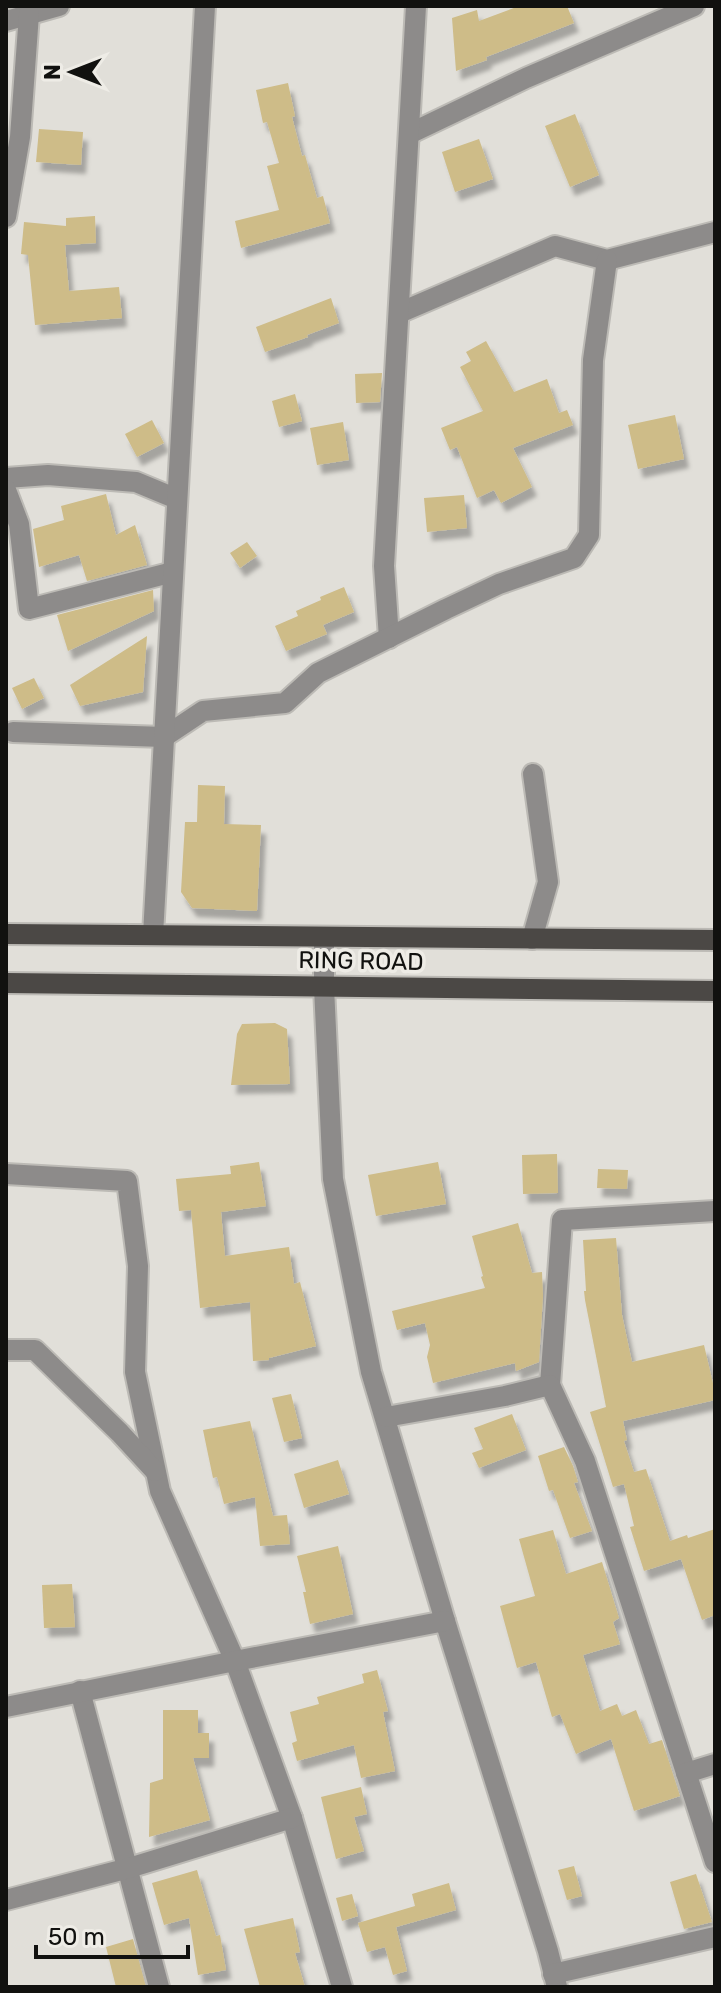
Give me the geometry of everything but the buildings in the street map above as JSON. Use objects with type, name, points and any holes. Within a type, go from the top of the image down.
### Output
[{"type":"main road","name":"RING ROAD","points":[[6,934],[715,940]]},
{"type":"main road","name":"RING ROAD","points":[[6,983],[715,991]]},
{"type":"street","points":[[6,21],[59,6]]},
{"type":"street","points":[[153,935],[205,6]]},
{"type":"street","points":[[389,638],[384,566],[416,6]]},
{"type":"street","points":[[409,134],[526,78],[694,6]]},
{"type":"street","points":[[6,217],[20,137],[29,14]]},
{"type":"street","points":[[399,313],[555,246],[607,260],[715,232]]},
{"type":"street","points":[[13,732],[164,737],[203,711],[285,703],[318,673],[499,584],[574,558],[589,535],[593,360],[607,260]]},
{"type":"street","points":[[6,478],[48,475],[136,482],[177,499]]},
{"type":"street","points":[[6,490],[19,524],[29,609],[173,572]]},
{"type":"street","points":[[532,939],[548,882],[533,774]]},
{"type":"street","points":[[324,937],[333,1179],[371,1372],[555,1981],[715,1937]]},
{"type":"street","points":[[6,1174],[127,1181],[138,1266],[135,1372],[160,1491],[235,1661],[292,1818],[342,1987]]},
{"type":"street","points":[[715,1211],[562,1220],[550,1385],[585,1461],[715,1862]]},
{"type":"street","points":[[6,1350],[35,1350],[156,1472]]},
{"type":"street","points":[[386,1417],[550,1385]]},
{"type":"street","points":[[6,1707],[445,1621]]},
{"type":"street","points":[[80,1691],[159,1987]]},
{"type":"street","points":[[686,1773],[715,1764]]},
{"type":"street","points":[[6,1900],[129,1868],[292,1818]]}]
